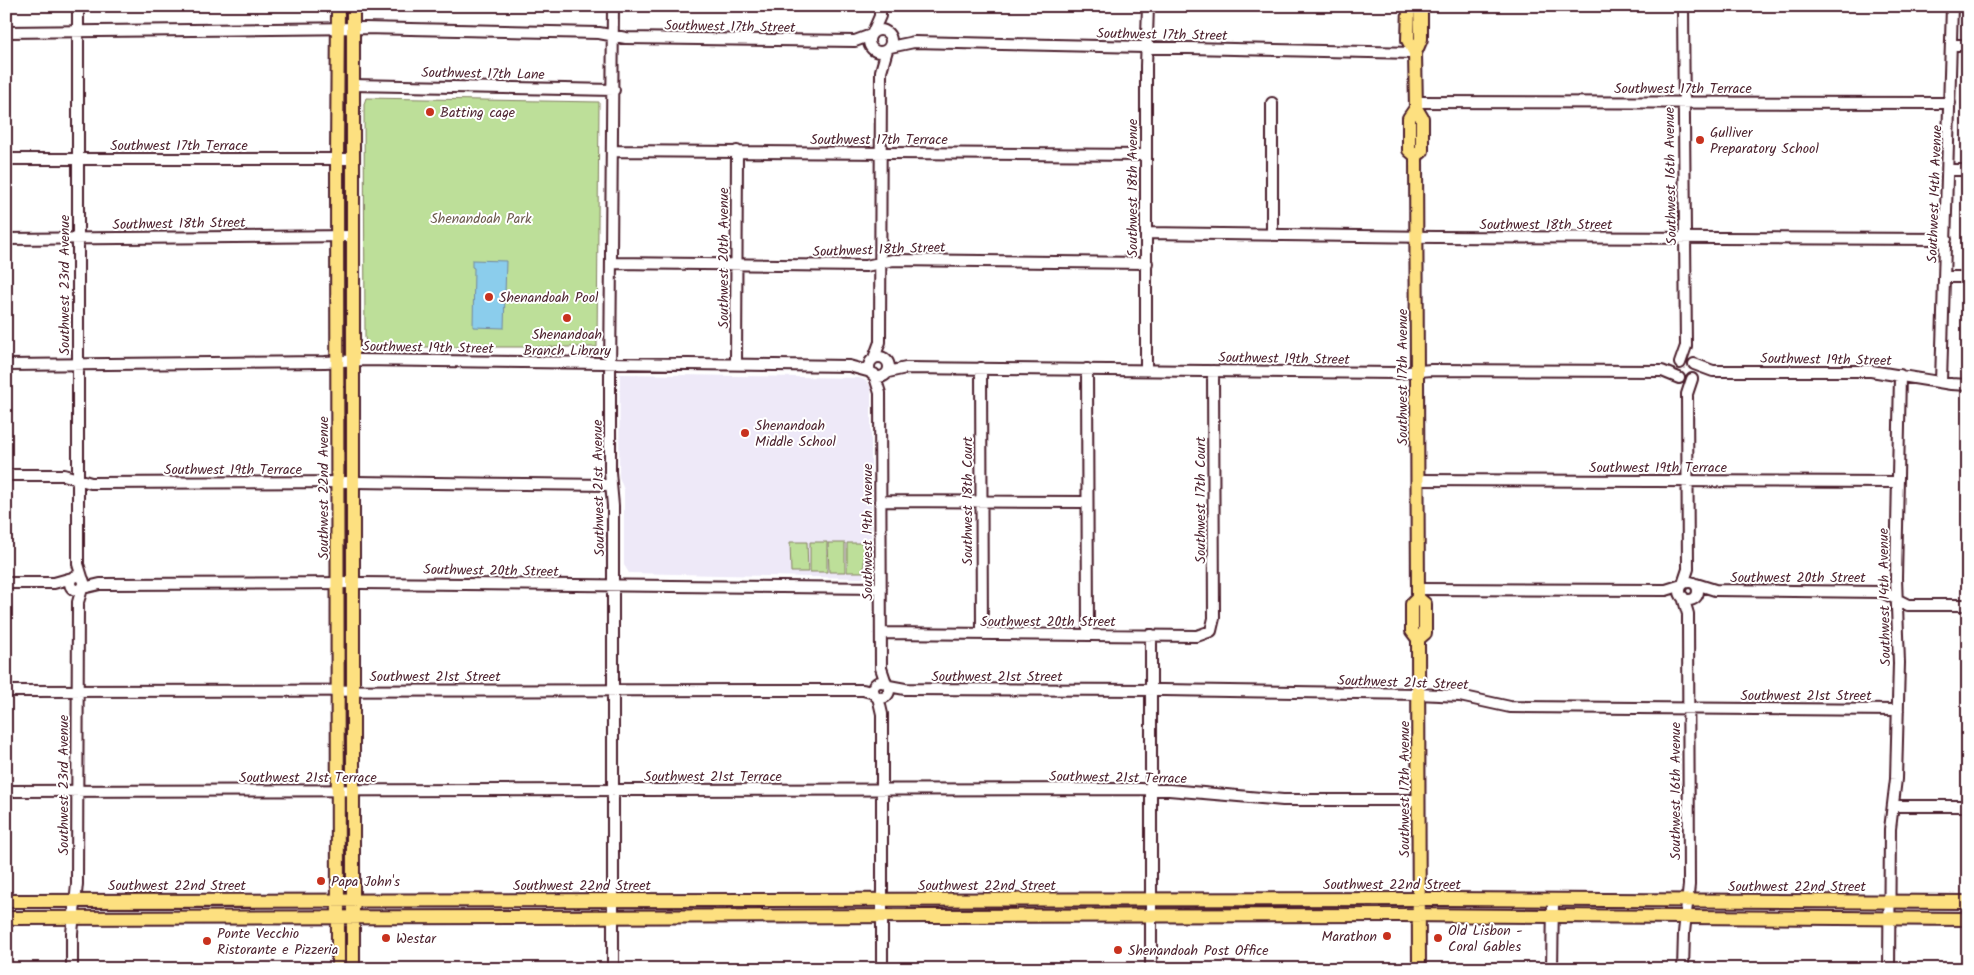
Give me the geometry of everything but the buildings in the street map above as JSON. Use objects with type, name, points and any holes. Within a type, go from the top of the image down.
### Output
[{"type":"main road","name":"Southwest 22nd Avenue","points":[[338,6],[338,969]]},
{"type":"main road","points":[[353,6],[353,969]]},
{"type":"main road","name":"Southwest 17th Avenue","points":[[1409,6],[1408,40],[1415,53]]},
{"type":"main road","name":"Southwest 17th Avenue","points":[[1419,969],[1418,639],[1412,631],[1412,604],[1418,593],[1416,156],[1409,150],[1409,118],[1416,105],[1415,53],[1421,39],[1421,6]]},
{"type":"main road","name":"Southwest 22nd Street","points":[[6,901],[1419,899],[1968,902]]},
{"type":"main road","points":[[6,918],[1419,915],[1968,919]]},
{"type":"street","name":"Southwest 23rd Avenue","points":[[72,969],[77,791],[78,6]]},
{"type":"street","name":"Southwest 21st Avenue","points":[[613,6],[611,363],[611,485],[613,506],[613,969]]},
{"type":"street","name":"Southwest 18th Avenue","points":[[1146,370],[1146,47],[1148,6]]},
{"type":"street","name":"Southwest 16th Avenue","points":[[1683,6],[1686,346],[1693,364]]},
{"type":"street","name":"Southwest 14th Avenue","points":[[1941,382],[1952,6]]},
{"type":"street","points":[[880,11],[889,34],[888,49],[880,52],[872,48],[869,42],[880,11]]},
{"type":"street","name":"Southwest 17th Street","points":[[6,32],[353,29],[599,33],[626,38],[855,41],[872,48]]},
{"type":"street","points":[[872,33],[880,30],[889,34]]},
{"type":"street","name":"Southwest 17th Street","points":[[855,41],[872,33]]},
{"type":"street","name":"Southwest 17th Street","points":[[889,34],[909,42]]},
{"type":"street","name":"Southwest 17th Street","points":[[888,49],[909,42],[1415,53]]},
{"type":"street","points":[[1951,44],[1968,45]]},
{"type":"street","name":"Southwest 19th Avenue","points":[[872,48],[880,71]]},
{"type":"street","name":"Southwest 19th Avenue","points":[[882,969],[880,393],[882,364],[880,342],[879,153],[880,71],[888,49]]},
{"type":"street","name":"Southwest 17th Lane","points":[[352,85],[614,90]]},
{"type":"street","name":"Southwest 17th Terrace","points":[[1416,105],[1683,102],[1950,103]]},
{"type":"street","points":[[1272,104],[1272,234]]},
{"type":"street","name":"Southwest 17th Terrace","points":[[613,151],[1146,155]]},
{"type":"street","name":"Southwest 20th Avenue","points":[[736,365],[737,151]]},
{"type":"street","name":"Southwest 17th Terrace","points":[[6,159],[352,159]]},
{"type":"street","points":[[1948,170],[1968,170]]},
{"type":"street","name":"Southwest 18th Street","points":[[1146,233],[1946,239]]},
{"type":"street","name":"Southwest 18th Street","points":[[6,239],[352,236]]},
{"type":"street","name":"Southwest 18th Street","points":[[612,263],[866,266],[894,260],[1147,263]]},
{"type":"street","points":[[1945,277],[1968,277]]},
{"type":"street","name":"Southwest 16th Avenue","points":[[1679,364],[1686,346]]},
{"type":"street","name":"Southwest 19th Street","points":[[6,365],[353,360],[849,366],[882,364],[906,368],[1397,373],[1417,371],[1662,371],[1679,364]]},
{"type":"street","points":[[1687,394],[1676,372],[1679,364],[1686,361],[1693,364],[1697,371],[1687,394],[1688,569],[1686,588],[1689,600],[1696,597]]},
{"type":"street","points":[[873,373],[870,366],[882,364]]},
{"type":"street","name":"Southwest 19th Street","points":[[849,366],[880,376],[882,364]]},
{"type":"street","name":"Southwest 19th Street","points":[[1693,364],[1713,371],[1871,372],[1968,384]]},
{"type":"street","name":"Southwest 18th Court","points":[[981,368],[982,634]]},
{"type":"street","points":[[1087,369],[1088,634]]},
{"type":"street","name":"Southwest 17th Court","points":[[1213,371],[1213,629]]},
{"type":"street","name":"Southwest 19th Street","points":[[1662,371],[1680,379]]},
{"type":"street","name":"Southwest 19th Street","points":[[1694,378],[1713,371]]},
{"type":"street","name":"Southwest 19th Avenue","points":[[873,373],[880,393]]},
{"type":"street","name":"Southwest 14th Avenue","points":[[1889,969],[1890,829],[1896,779],[1898,710],[1899,642],[1897,598],[1900,375]]},
{"type":"street","points":[[1680,379],[1687,382],[1694,378]]},
{"type":"street","name":"Southwest 19th Terrace","points":[[6,475],[64,475],[91,483],[354,482],[611,485]]},
{"type":"street","name":"Southwest 19th Terrace","points":[[1418,480],[1898,482]]},
{"type":"street","points":[[880,501],[1087,502]]},
{"type":"street","name":"Southwest 20th Street","points":[[6,583],[354,583],[881,588]]},
{"type":"street","name":"Southwest 16th Avenue","points":[[1683,969],[1688,900],[1689,708],[1686,588]]},
{"type":"street","name":"Southwest 20th Street","points":[[1418,593],[1666,590],[1686,588],[1882,592],[1908,605],[1968,605]]},
{"type":"street","name":"Southwest 20th Street","points":[[1696,597],[1715,590]]},
{"type":"street","name":"Southwest 16th Avenue","points":[[1688,612],[1696,597]]},
{"type":"street","name":"Southwest 20th Street","points":[[881,633],[1197,636],[1208,633],[1213,629]]},
{"type":"street","points":[[1151,635],[1151,969]]},
{"type":"street","name":"Southwest 21st Street","points":[[6,691],[1150,690],[1460,696],[1510,708],[1898,710]]},
{"type":"street","name":"Southwest 21st Terrace","points":[[6,791],[1150,789],[1283,800],[1419,800]]},
{"type":"street","points":[[1894,806],[1968,806]]},
{"type":"street","points":[[1552,969],[1553,901]]},
{"type":"shaded area","name":"Shenandoah Middle School","points":[[620,374],[859,378],[867,381],[871,388],[870,573],[862,578],[629,573],[624,565],[624,490],[619,477]]},
{"type":"green space","name":"Shenandoah Park","points":[[366,98],[599,102],[597,347],[368,347],[365,338],[364,104]]},
{"type":"green space","points":[[790,542],[807,542],[808,572],[791,572]]},
{"type":"green space","points":[[810,542],[827,542],[827,572],[810,572]]},
{"type":"green space","points":[[828,543],[845,543],[845,572],[829,572]]},
{"type":"green space","points":[[847,543],[864,543],[864,572],[847,572]]},
{"type":"water","name":"Shenandoah Pool","points":[[472,260],[506,261],[504,328],[473,327],[474,268],[472,267]]},
{"type":"place","name":"Batting cage","points":[[430,112]]},
{"type":"place","name":"Gulliver Preparatory School","points":[[1700,140]]},
{"type":"place","name":"Shenandoah Pool","points":[[489,297]]},
{"type":"place","name":"Shenandoah Branch Library","points":[[567,318]]},
{"type":"place","name":"Shenandoah Middle School","points":[[745,433]]},
{"type":"place","name":"Papa John's","points":[[321,881]]},
{"type":"place","name":"Marathon","points":[[1387,936]]},
{"type":"place","name":"Westar","points":[[386,938]]},
{"type":"place","name":"Old Lisbon - Coral Gables","points":[[1438,938]]},
{"type":"place","name":"Ponte Vecchio Ristorante e Pizzeria","points":[[207,941]]},
{"type":"place","name":"Shenandoah Post Office","points":[[1118,950]]}]
